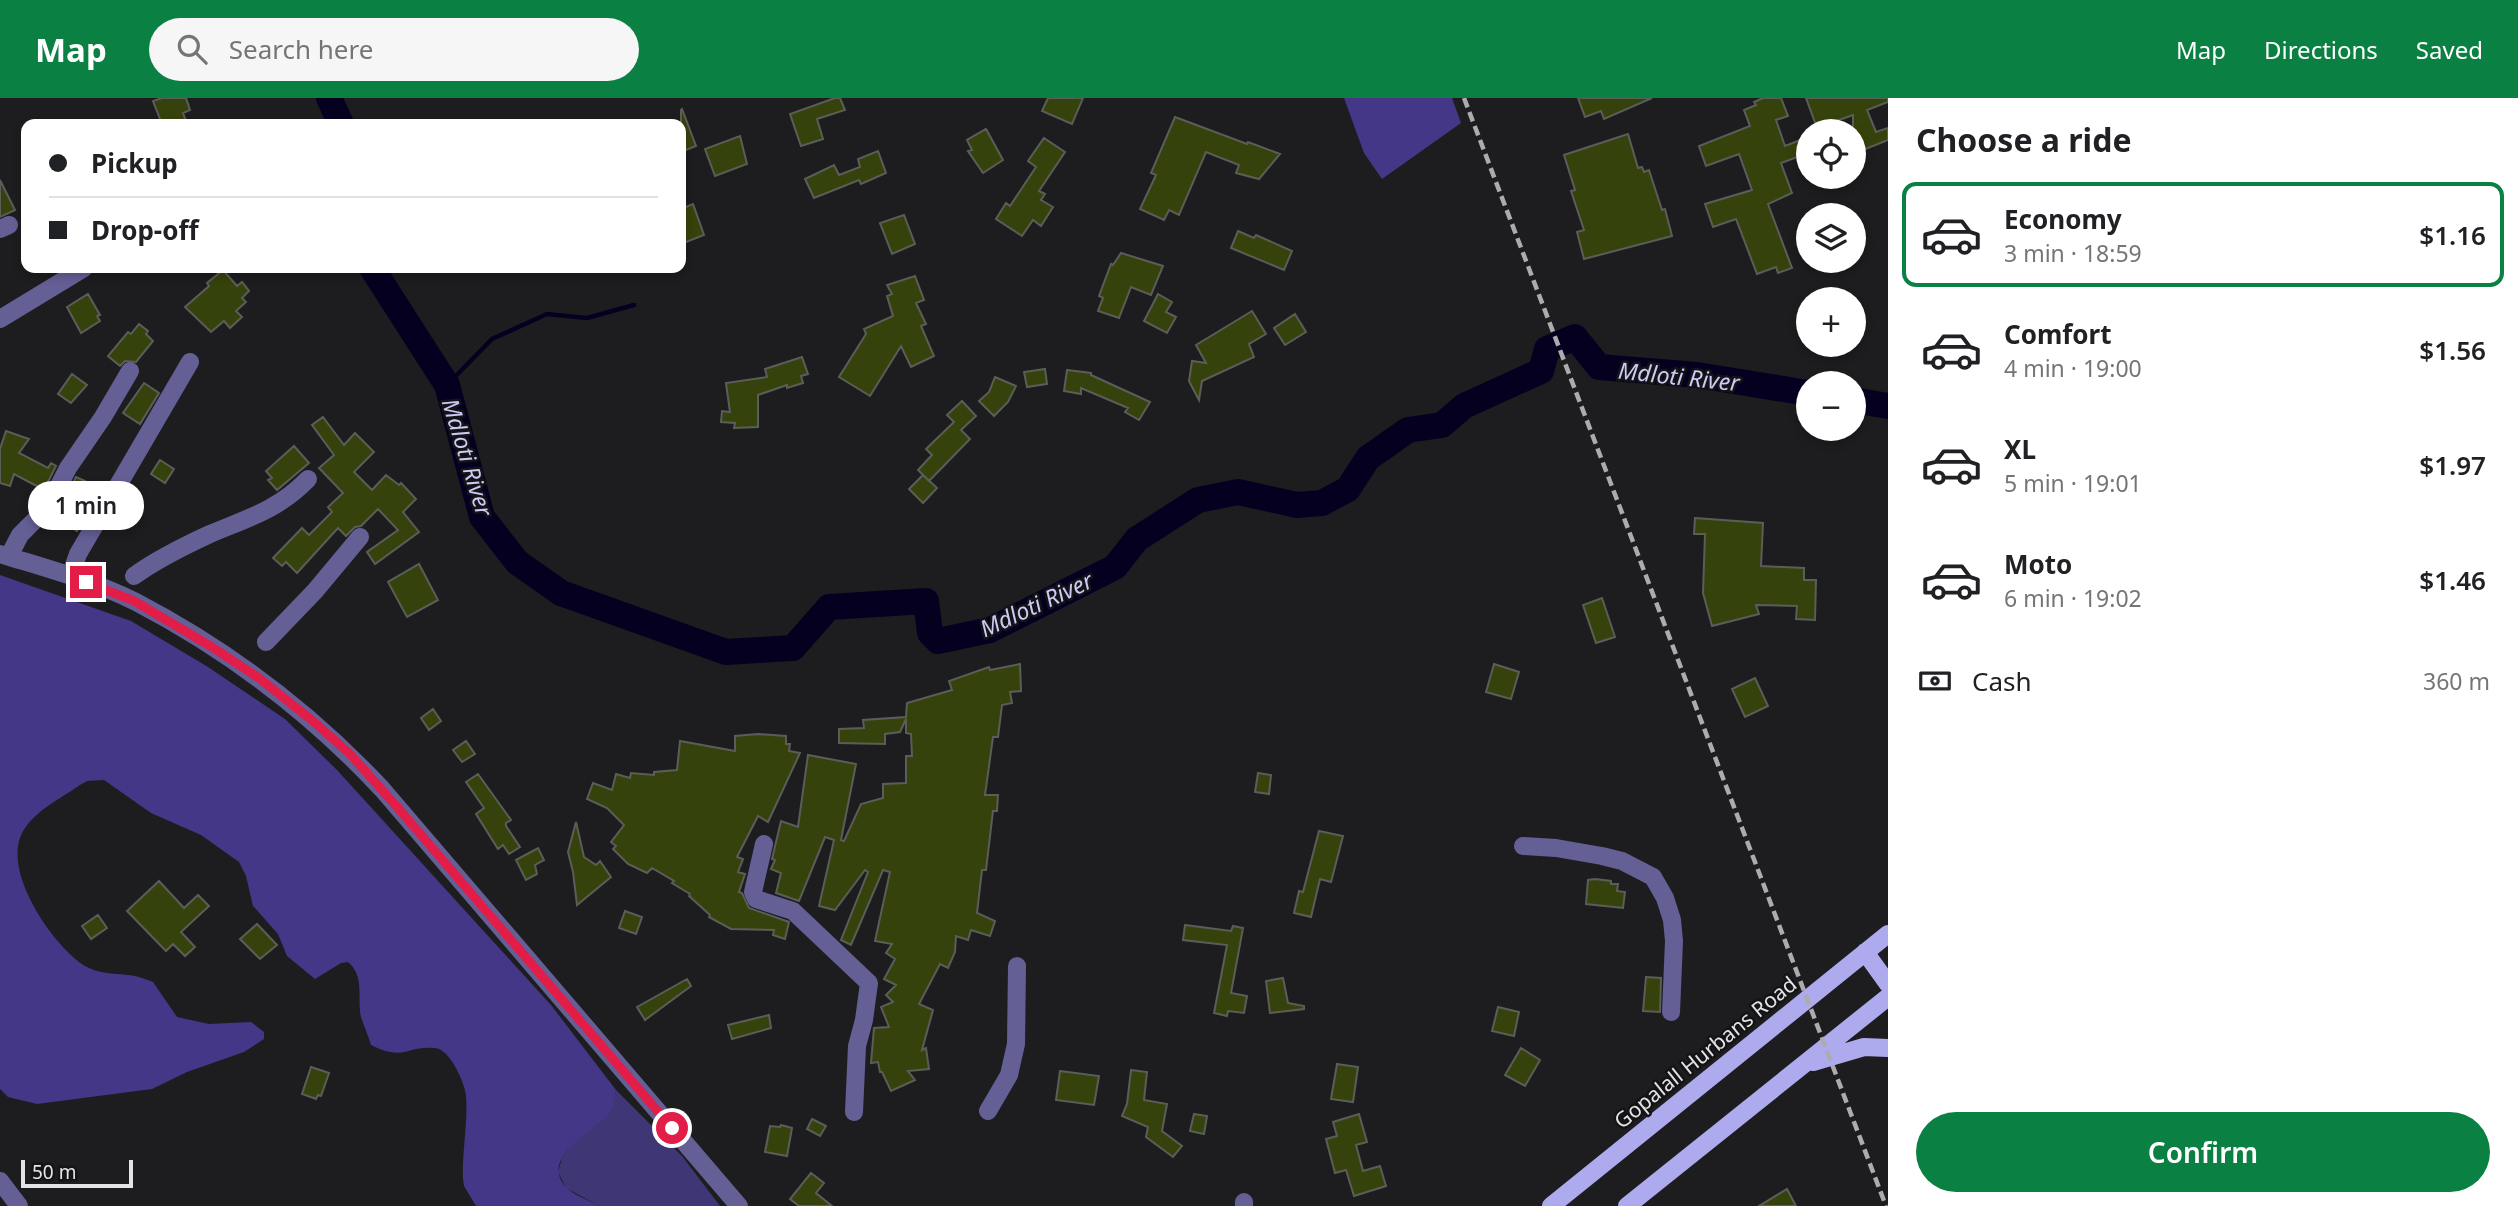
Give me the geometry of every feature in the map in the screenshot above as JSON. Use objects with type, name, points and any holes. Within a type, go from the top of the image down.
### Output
[{"type":"main road","name":"Gopalall Hurbans Road","points":[[1551,1206],[1888,934]]},
{"type":"main road","points":[[1866,952],[1888,984]]},
{"type":"main road","points":[[1627,1206],[1888,997]]},
{"type":"main road","points":[[1806,1065],[1864,1047],[1888,1048]]},
{"type":"street","points":[[0,319],[76,273]]},
{"type":"street","points":[[72,571],[78,554],[190,362]]},
{"type":"street","points":[[130,371],[68,468],[48,507],[4,555],[134,601],[222,653],[314,722],[350,754],[382,789],[739,1206]]},
{"type":"street","points":[[134,576],[176,551],[271,509],[308,480]]},
{"type":"street","points":[[266,642],[308,599],[360,537]]},
{"type":"street","points":[[764,844],[753,888],[754,896],[762,902],[793,911],[869,983],[857,1046],[854,1112]]},
{"type":"street","points":[[1523,846],[1556,848],[1622,861],[1653,877],[1669,909],[1674,941],[1671,1012]]},
{"type":"street","points":[[988,1111],[1009,1074],[1016,1044],[1017,966]]},
{"type":"street","points":[[0,1181],[19,1206]]},
{"type":"shaded area","points":[[1344,98],[1452,98],[1461,123],[1382,179],[1364,153]]},
{"type":"shaded area","points":[[0,575],[131,621],[208,667],[285,719],[337,770],[551,1005],[616,1090],[611,1111],[573,1145],[559,1165],[559,1176],[566,1187],[599,1206],[476,1206],[464,1186],[463,1179],[465,1090],[460,1075],[446,1054],[435,1048],[399,1053],[371,1045],[361,1017],[359,981],[348,962],[341,963],[315,979],[287,956],[278,934],[253,906],[246,876],[239,862],[201,835],[151,813],[104,780],[87,781],[80,785],[40,812],[22,833],[18,849],[19,867],[34,907],[59,942],[90,969],[153,982],[177,1017],[209,1024],[251,1022],[264,1032],[264,1039],[244,1052],[187,1072],[152,1089],[37,1104],[8,1097],[0,1089]]},
{"type":"shaded area","points":[[616,1090],[682,1156],[720,1206],[599,1206],[566,1188],[558,1172],[562,1158],[570,1146],[611,1110]]},
{"type":"building","points":[[162,98],[186,98],[190,110],[183,113],[185,119],[160,119],[153,101]]},
{"type":"building","points":[[840,98],[845,110],[817,119],[823,139],[801,146],[790,114]]},
{"type":"building","points":[[1048,98],[1083,98],[1072,124],[1042,111]]},
{"type":"building","points":[[1578,98],[1652,98],[1604,119],[1601,111],[1585,117]]},
{"type":"building","points":[[1763,98],[1781,98],[1788,116],[1776,120],[1785,146],[1796,142],[1796,157],[1781,163],[1792,193],[1768,204],[1792,268],[1778,273],[1776,267],[1757,274],[1736,219],[1713,227],[1705,204],[1752,190],[1739,154],[1706,166],[1699,146],[1750,126],[1744,110],[1756,105],[1754,102]]},
{"type":"building","points":[[1806,98],[1888,98],[1888,102],[1867,110],[1876,132],[1888,128],[1888,140],[1866,149],[1866,119],[1853,119],[1853,115],[1842,119],[1814,119]]},
{"type":"building","points":[[1175,117],[1280,154],[1259,179],[1236,173],[1239,165],[1206,152],[1179,215],[1169,210],[1164,220],[1140,209],[1156,175],[1151,173]]},
{"type":"building","points":[[686,120],[696,146],[686,150]]},
{"type":"building","points":[[986,129],[1003,160],[983,173],[968,151],[972,150],[967,140]]},
{"type":"building","points":[[1628,134],[1638,168],[1642,167],[1644,172],[1649,170],[1662,210],[1665,209],[1672,236],[1584,259],[1577,232],[1584,230],[1571,191],[1575,190],[1564,155]]},
{"type":"building","points":[[740,136],[747,164],[715,176],[705,149]]},
{"type":"building","points":[[1044,138],[1065,152],[1039,191],[1045,194],[1041,200],[1053,207],[1041,226],[1033,220],[1022,236],[996,219],[1006,203],[1010,206],[1036,167],[1028,161]]},
{"type":"building","points":[[878,151],[886,173],[861,184],[859,180],[814,198],[805,179],[834,165],[839,175],[860,167],[858,159]]},
{"type":"building","points":[[0,180],[15,210],[0,217]]},
{"type":"building","points":[[693,204],[704,235],[686,242],[686,207]]},
{"type":"building","points":[[904,215],[915,244],[892,254],[880,223]]},
{"type":"building","points":[[1238,231],[1254,238],[1256,235],[1292,251],[1284,270],[1231,248]]},
{"type":"building","points":[[1121,253],[1163,266],[1151,295],[1131,287],[1119,318],[1098,311],[1103,298],[1099,296],[1111,264],[1113,265]]},
{"type":"building","points":[[219,273],[226,273],[237,286],[242,282],[249,291],[242,298],[246,302],[236,311],[242,317],[230,328],[224,321],[211,332],[185,307],[209,286],[207,283]]},
{"type":"building","points":[[915,276],[924,300],[916,303],[926,324],[921,326],[934,356],[911,367],[901,346],[870,396],[839,377],[866,334],[864,329],[893,316],[887,296],[892,294],[887,285]]},
{"type":"building","points":[[88,294],[100,315],[97,316],[100,321],[81,333],[67,307]]},
{"type":"building","points":[[1158,294],[1172,302],[1166,312],[1176,317],[1167,333],[1144,321]]},
{"type":"building","points":[[1252,311],[1266,334],[1249,344],[1254,357],[1202,381],[1199,400],[1189,381],[1192,361],[1206,363],[1196,345]]},
{"type":"building","points":[[1295,314],[1306,332],[1285,345],[1274,328]]},
{"type":"building","points":[[139,324],[148,331],[146,334],[153,341],[136,362],[125,361],[120,366],[108,356],[128,332],[131,334]]},
{"type":"building","points":[[802,357],[808,374],[801,376],[803,383],[787,388],[787,385],[758,395],[758,427],[734,428],[735,423],[721,422],[722,411],[730,412],[726,383],[767,377],[765,369]]},
{"type":"building","points":[[1045,369],[1047,384],[1027,387],[1024,372]]},
{"type":"building","points":[[1067,370],[1091,373],[1150,402],[1139,420],[1125,412],[1128,408],[1081,388],[1081,394],[1064,391]]},
{"type":"building","points":[[72,374],[87,385],[71,403],[58,394]]},
{"type":"building","points":[[995,377],[1016,386],[1008,402],[994,416],[979,401],[989,392]]},
{"type":"building","points":[[144,383],[159,393],[140,424],[123,413]]},
{"type":"building","points":[[962,401],[976,416],[961,430],[970,439],[929,481],[918,470],[932,455],[926,449],[954,422],[947,415]]},
{"type":"building","points":[[323,417],[344,445],[355,433],[374,452],[354,472],[372,490],[386,475],[399,485],[401,483],[416,499],[403,512],[419,532],[375,564],[367,552],[398,530],[378,509],[346,536],[338,528],[297,573],[286,562],[282,566],[273,558],[302,528],[309,535],[332,512],[328,507],[343,493],[319,468],[334,455],[312,425]]},
{"type":"building","points":[[6,431],[29,439],[19,453],[48,468],[51,463],[56,466],[44,490],[14,474],[10,486],[0,483],[0,449]]},
{"type":"building","points":[[294,446],[309,463],[277,490],[268,480],[272,478],[266,471]]},
{"type":"building","points":[[160,460],[174,469],[165,483],[151,474]]},
{"type":"building","points":[[923,475],[937,488],[923,503],[909,489]]},
{"type":"building","points":[[76,477],[85,481],[77,493],[93,502],[77,531],[56,518]]},
{"type":"building","points":[[1695,518],[1763,523],[1761,566],[1804,568],[1804,580],[1816,580],[1815,620],[1796,619],[1797,606],[1756,605],[1759,614],[1712,626],[1703,593],[1705,534],[1694,534]]},
{"type":"building","points":[[419,564],[438,600],[407,617],[388,582]]},
{"type":"building","points":[[1602,598],[1615,637],[1596,643],[1583,605]]},
{"type":"building","points":[[1020,664],[1021,691],[1010,692],[1012,703],[1002,705],[998,737],[993,737],[985,795],[998,795],[997,811],[993,811],[986,870],[982,870],[977,913],[995,921],[990,936],[971,930],[968,940],[956,936],[955,952],[948,968],[940,964],[919,1004],[933,1010],[922,1050],[926,1048],[929,1069],[908,1071],[915,1080],[891,1091],[880,1072],[878,1062],[871,1063],[874,1028],[889,1027],[881,1007],[893,1002],[886,995],[896,985],[884,979],[895,959],[886,953],[892,944],[875,941],[890,872],[883,870],[851,945],[841,940],[868,872],[865,870],[835,910],[819,906],[834,840],[825,837],[799,901],[776,893],[781,873],[771,869],[781,821],[798,827],[808,755],[856,764],[841,840],[844,841],[861,804],[883,798],[883,784],[906,783],[906,756],[912,756],[911,734],[906,733],[906,719],[900,732],[885,734],[885,744],[839,743],[839,729],[864,728],[863,720],[906,717],[907,703],[952,690],[949,681],[989,667],[990,670]]},
{"type":"building","points":[[1494,664],[1519,672],[1511,699],[1486,692]]},
{"type":"building","points":[[1755,678],[1768,706],[1745,717],[1732,689]]},
{"type":"building","points":[[433,709],[441,721],[429,730],[421,718]]},
{"type":"building","points":[[735,736],[786,736],[786,744],[790,744],[789,751],[800,753],[768,822],[758,816],[737,857],[743,859],[738,872],[745,874],[739,892],[749,908],[789,922],[785,939],[773,935],[774,930],[731,929],[709,917],[690,894],[672,883],[674,881],[652,868],[647,873],[628,864],[613,849],[616,846],[611,842],[624,825],[607,808],[587,799],[593,783],[612,790],[616,774],[630,778],[631,773],[654,775],[654,772],[677,770],[680,741],[735,751]]},
{"type":"building","points":[[466,741],[475,754],[462,762],[453,750]]},
{"type":"building","points":[[1258,773],[1271,775],[1269,794],[1255,792]]},
{"type":"building","points":[[478,774],[511,820],[506,826],[520,847],[509,854],[503,845],[498,849],[476,814],[484,808],[466,782]]},
{"type":"building","points":[[576,822],[584,857],[596,865],[600,861],[611,877],[577,905],[568,852]]},
{"type":"building","points":[[1319,831],[1343,836],[1331,882],[1320,879],[1311,917],[1294,913],[1299,891],[1303,892]]},
{"type":"building","points":[[538,848],[544,860],[535,865],[537,874],[526,880],[516,860]]},
{"type":"building","points":[[1588,880],[1618,884],[1617,891],[1625,892],[1623,908],[1586,904]]},
{"type":"building","points":[[159,881],[184,908],[198,895],[209,906],[181,932],[195,947],[185,956],[173,944],[166,951],[127,911]]},
{"type":"building","points":[[625,911],[642,917],[636,934],[619,928]]},
{"type":"building","points":[[98,915],[107,928],[91,939],[82,926]]},
{"type":"building","points":[[257,924],[277,945],[260,959],[240,939]]},
{"type":"building","points":[[1185,925],[1231,931],[1233,926],[1243,928],[1231,993],[1247,996],[1244,1013],[1228,1011],[1227,1016],[1214,1013],[1227,945],[1183,940]]},
{"type":"building","points":[[1646,977],[1661,978],[1660,1012],[1643,1011]]},
{"type":"building","points":[[1283,978],[1288,1003],[1304,1006],[1304,1009],[1270,1013],[1266,981]]},
{"type":"building","points":[[687,979],[691,986],[645,1020],[637,1007]]},
{"type":"building","points":[[1498,1007],[1519,1012],[1514,1036],[1492,1031]]},
{"type":"building","points":[[769,1015],[771,1028],[732,1039],[728,1025]]},
{"type":"building","points":[[1521,1048],[1540,1060],[1525,1086],[1505,1075]]},
{"type":"building","points":[[1337,1064],[1358,1067],[1353,1102],[1331,1099]]},
{"type":"building","points":[[311,1067],[329,1073],[321,1096],[318,1095],[316,1099],[302,1094]]},
{"type":"building","points":[[1131,1070],[1147,1072],[1144,1100],[1167,1104],[1162,1131],[1182,1146],[1173,1157],[1146,1137],[1148,1127],[1122,1116],[1127,1104]]},
{"type":"building","points":[[1060,1071],[1099,1076],[1094,1105],[1056,1100]]},
{"type":"building","points":[[1194,1114],[1207,1116],[1204,1134],[1190,1131]]},
{"type":"building","points":[[1359,1114],[1367,1142],[1356,1145],[1363,1171],[1380,1166],[1386,1186],[1354,1196],[1346,1170],[1335,1173],[1326,1139],[1337,1136],[1333,1122]]},
{"type":"building","points":[[812,1119],[826,1126],[820,1136],[807,1129]]},
{"type":"building","points":[[770,1126],[792,1128],[787,1156],[765,1152]]},
{"type":"building","points":[[811,1173],[824,1183],[816,1193],[832,1206],[799,1206],[790,1199]]},
{"type":"building","points":[[1787,1189],[1796,1206],[1759,1206]]},
{"type":"waterway","name":"Mdloti River","points":[[329,98],[339,119]]},
{"type":"waterway","name":"Mdloti River","points":[[375,273],[447,385],[482,517],[517,562],[561,593],[726,652],[793,648],[829,607],[926,601],[930,633],[938,641],[990,630],[1115,567],[1137,539],[1198,500],[1238,492],[1297,505],[1322,503],[1348,489],[1368,458],[1408,430],[1442,425],[1464,406],[1541,371],[1547,349],[1575,337],[1599,367],[1697,375],[1796,391]]},
{"type":"waterway","points":[[447,385],[492,339],[547,314],[587,318],[634,305]]},
{"type":"waterway","name":"Mdloti River","points":[[1866,402],[1888,406]]},
{"type":"railway","points":[[1464,98],[1886,1206]]},
{"type":"route","points":[[86,582],[134,601],[212,647],[259,678],[350,754],[672,1128]]}]
